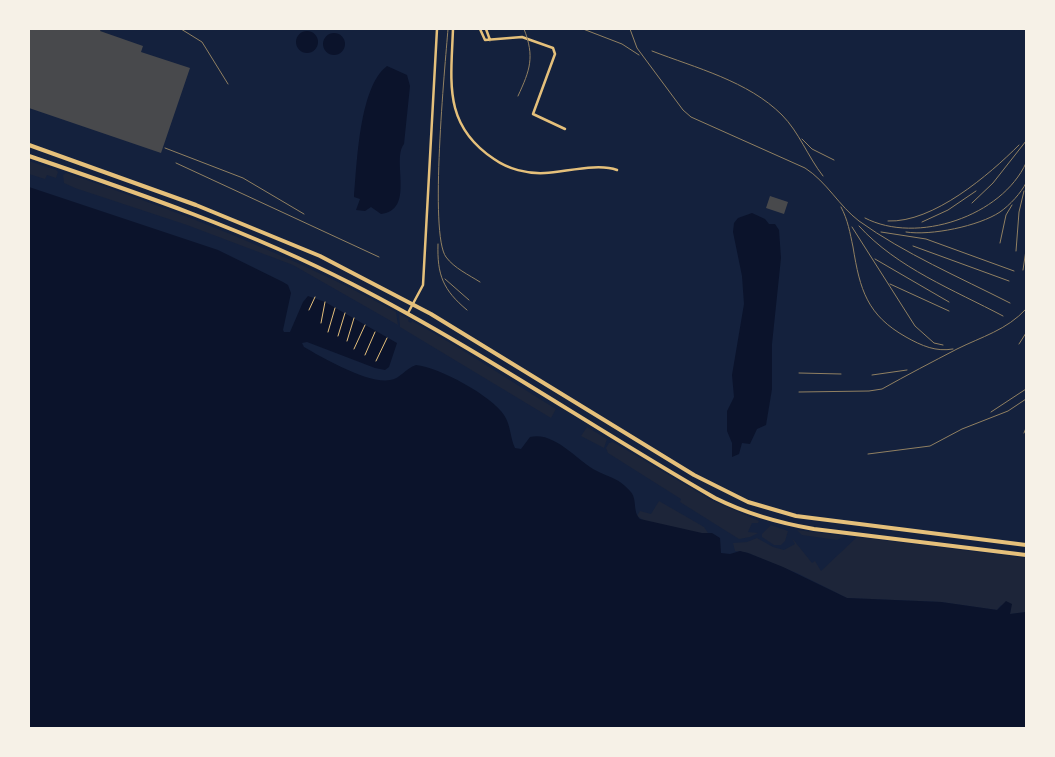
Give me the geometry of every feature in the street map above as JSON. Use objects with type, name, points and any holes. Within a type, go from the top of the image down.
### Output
[{"type":"main road","points":[[29,146],[128,179],[320,256],[413,304],[694,475],[748,502],[802,517],[1026,545]]},
{"type":"main road","points":[[29,156],[124,188],[279,249],[408,313],[690,484],[744,512],[783,524],[814,529],[1026,555]]},
{"type":"street","points":[[408,313],[423,282],[437,29]]},
{"type":"street","points":[[453,29],[453,99],[458,118],[466,136],[482,152],[499,163],[532,173],[577,169],[617,170]]},
{"type":"street","points":[[480,29],[486,40],[522,37],[553,48],[555,54],[533,114],[565,129]]},
{"type":"street","points":[[486,29],[490,40]]},
{"type":"path","points":[[309,310],[315,297]]},
{"type":"path","points":[[320,323],[325,302]]},
{"type":"path","points":[[328,332],[335,308]]},
{"type":"path","points":[[338,336],[345,313]]},
{"type":"path","points":[[346,341],[354,318]]},
{"type":"path","points":[[354,349],[365,325]]},
{"type":"path","points":[[365,355],[375,332]]},
{"type":"path","points":[[376,361],[386,338]]},
{"type":"shaded area","points":[[307,31],[315,34],[318,42],[315,50],[307,53],[299,50],[296,42],[299,34]]},
{"type":"shaded area","points":[[334,33],[342,36],[345,44],[342,52],[334,55],[326,52],[323,44],[326,36]]},
{"type":"shaded area","points":[[387,66],[407,75],[410,86],[404,144],[401,151],[401,184],[398,204],[392,210],[381,214],[371,207],[365,211],[356,210],[360,199],[354,197],[358,147],[365,108],[370,91],[378,76]]},
{"type":"shaded area","points":[[29,161],[56,170],[58,172],[56,178],[47,175],[45,179],[29,174]]},
{"type":"shaded area","points":[[66,173],[193,219],[276,253],[396,312],[398,325],[293,265],[187,225],[75,188],[64,183],[63,175]]},
{"type":"shaded area","points":[[29,187],[218,250],[283,282],[288,285],[291,293],[284,332],[290,332],[303,302],[308,296],[325,302],[397,343],[389,367],[385,370],[375,368],[307,342],[302,343],[304,347],[346,369],[370,378],[381,380],[394,379],[416,365],[451,377],[477,391],[498,407],[506,419],[515,448],[521,449],[530,437],[539,436],[557,442],[589,466],[626,487],[634,498],[636,512],[640,519],[702,533],[712,533],[720,538],[721,553],[730,554],[740,551],[748,553],[783,567],[847,598],[941,602],[997,610],[1006,601],[1012,604],[1010,614],[1026,612],[1026,728],[29,728]]},
{"type":"shaded area","points":[[752,213],[765,219],[769,224],[775,224],[779,230],[781,258],[772,344],[772,389],[766,425],[757,429],[750,444],[742,443],[739,454],[732,457],[732,443],[727,431],[727,411],[734,397],[732,375],[744,304],[742,276],[733,232],[734,223],[738,218]]},
{"type":"shaded area","points":[[399,314],[409,319],[408,321],[411,323],[412,321],[449,342],[556,409],[551,418],[400,327]]},
{"type":"shaded area","points":[[587,427],[607,439],[604,448],[581,436]]},
{"type":"shaded area","points":[[613,442],[711,500],[759,521],[758,523],[752,523],[748,532],[758,533],[739,539],[680,502],[681,499],[608,453],[606,448],[609,443]]},
{"type":"shaded area","points":[[659,501],[704,527],[708,533],[702,534],[645,521],[637,516],[640,511],[651,514]]},
{"type":"shaded area","points":[[771,525],[788,531],[785,541],[781,545],[774,545],[762,537],[762,534]]},
{"type":"shaded area","points":[[797,530],[845,536],[837,540],[802,535]]},
{"type":"shaded area","points":[[857,537],[1026,558],[1026,612],[1010,614],[1011,607],[1001,605],[997,610],[941,602],[847,598],[799,574],[748,553],[735,551],[733,543],[747,542],[757,538],[773,547],[784,550],[795,544],[792,538],[812,563],[815,561],[821,571]]},
{"type":"building","points":[[29,29],[101,29],[100,31],[143,46],[141,52],[190,68],[161,153],[29,108]]},
{"type":"building","points":[[770,196],[788,202],[784,214],[766,208]]},
{"type":"railway","points":[[181,29],[202,42],[228,84]]},
{"type":"railway","points":[[448,29],[438,185],[441,242],[449,261],[480,282]]},
{"type":"railway","points":[[518,96],[530,63],[529,48],[524,29]]},
{"type":"railway","points":[[583,29],[622,44],[639,55]]},
{"type":"railway","points":[[630,29],[637,48],[683,110],[691,117],[805,168],[820,180],[852,215],[877,233],[933,265],[1010,303]]},
{"type":"railway","points":[[652,51],[738,84],[768,103],[788,122],[823,176]]},
{"type":"railway","points":[[802,139],[812,149],[834,160]]},
{"type":"railway","points":[[972,203],[993,183],[1026,141]]},
{"type":"railway","points":[[888,221],[905,220],[941,206],[976,183],[1019,145]]},
{"type":"railway","points":[[165,148],[243,178],[304,214]]},
{"type":"railway","points":[[176,163],[379,257]]},
{"type":"railway","points":[[865,218],[886,226],[909,228],[956,221],[978,211],[998,198],[1014,182],[1026,163]]},
{"type":"railway","points":[[906,232],[928,233],[980,222],[1004,209],[1018,195],[1026,183]]},
{"type":"railway","points":[[922,222],[948,210],[976,191]]},
{"type":"railway","points":[[1016,251],[1019,212],[1024,191]]},
{"type":"railway","points":[[1000,243],[1006,215],[1012,205]]},
{"type":"railway","points":[[841,207],[848,227],[863,289],[874,310],[893,329],[918,343],[929,348],[953,349]]},
{"type":"railway","points":[[859,226],[874,241],[908,266],[1003,316]]},
{"type":"railway","points":[[852,227],[915,326],[934,343],[943,345]]},
{"type":"railway","points":[[881,232],[926,239],[1014,271]]},
{"type":"railway","points":[[438,244],[440,273],[443,281],[452,296],[467,310]]},
{"type":"railway","points":[[913,246],[1009,281]]},
{"type":"railway","points":[[1023,270],[1026,250]]},
{"type":"railway","points":[[875,259],[949,302]]},
{"type":"railway","points":[[445,279],[469,300]]},
{"type":"railway","points":[[890,284],[949,311]]},
{"type":"railway","points":[[799,392],[869,391],[882,389],[957,349],[1002,328],[1026,309]]},
{"type":"railway","points":[[1019,344],[1026,333]]},
{"type":"railway","points":[[872,375],[907,370]]},
{"type":"railway","points":[[799,373],[841,374]]},
{"type":"railway","points":[[991,412],[1026,389]]},
{"type":"railway","points":[[868,454],[930,446],[962,429],[1008,411],[1026,399]]},
{"type":"railway","points":[[1024,433],[1026,428]]}]
